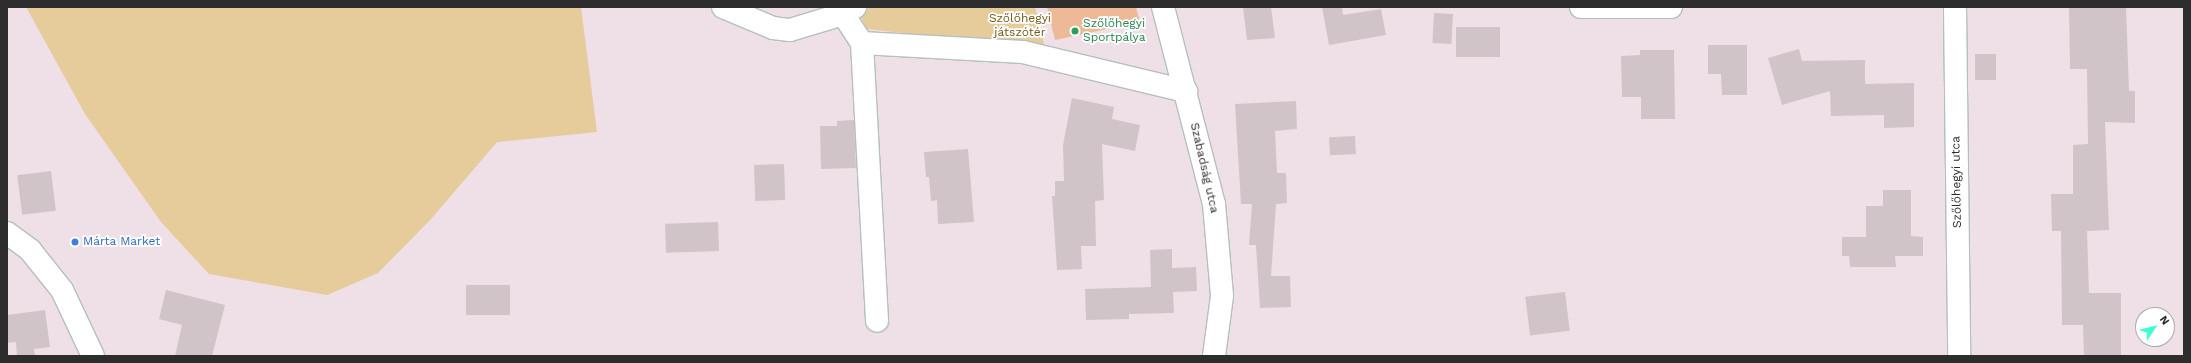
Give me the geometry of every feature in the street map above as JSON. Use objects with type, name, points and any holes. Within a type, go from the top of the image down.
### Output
[{"type":"street","points":[[723,7],[773,28],[790,30],[849,11],[862,43],[877,321]]},
{"type":"street","name":"Szabadság utca","points":[[1163,7],[1186,91],[1214,204],[1222,296],[1214,356]]},
{"type":"street","points":[[1580,7],[1671,7]]},
{"type":"street","name":"Szőlőhegyi utca","points":[[1955,7],[1959,356]]},
{"type":"street","points":[[862,43],[1023,52],[1186,91]]},
{"type":"street","points":[[7,233],[30,250],[62,290],[93,356]]},
{"type":"green space","points":[[26,7],[581,7],[597,132],[497,142],[431,219],[378,273],[327,295],[209,274],[161,222],[85,114]]},
{"type":"green space","name":"Szőlőhegyi játszótér","points":[[861,7],[1035,7],[1045,48],[866,29],[858,9]]},
{"type":"shaded area","name":"Szőlőhegyi Sportpálya","points":[[1047,7],[1136,7],[1140,22],[1055,40]]},
{"type":"building","points":[[1243,7],[1271,7],[1275,38],[1247,40]]},
{"type":"building","points":[[1322,7],[1342,7],[1343,15],[1381,9],[1386,35],[1329,45]]},
{"type":"building","points":[[2069,7],[2126,7],[2129,91],[2135,91],[2135,123],[2105,122],[2109,230],[2087,231],[2089,293],[2121,293],[2121,356],[2084,356],[2083,325],[2062,325],[2061,231],[2052,231],[2051,194],[2073,194],[2073,145],[2088,144],[2087,69],[2070,69]]},
{"type":"building","points":[[1434,13],[1453,14],[1451,44],[1432,43]]},
{"type":"building","points":[[1456,27],[1500,27],[1500,57],[1456,57]]},
{"type":"building","points":[[1708,45],[1747,45],[1747,95],[1722,95],[1721,74],[1708,74]]},
{"type":"building","points":[[1799,49],[1802,61],[1865,60],[1865,84],[1914,83],[1914,127],[1884,128],[1884,115],[1831,116],[1830,91],[1782,105],[1768,58]]},
{"type":"building","points":[[1640,50],[1674,50],[1675,119],[1641,119],[1641,97],[1622,97],[1621,56],[1640,55]]},
{"type":"building","points":[[1975,54],[1996,54],[1996,80],[1975,80]]},
{"type":"building","points":[[1072,98],[1114,107],[1112,119],[1140,125],[1135,151],[1102,144],[1104,200],[1095,201],[1096,246],[1081,246],[1082,269],[1057,270],[1052,196],[1055,196],[1055,181],[1064,181],[1063,145]]},
{"type":"building","points":[[1296,101],[1297,129],[1275,131],[1277,173],[1286,173],[1287,203],[1276,204],[1271,276],[1290,276],[1291,307],[1260,308],[1256,245],[1249,245],[1252,204],[1241,204],[1235,104]]},
{"type":"building","points":[[854,120],[856,168],[821,169],[820,126],[837,126],[837,121]]},
{"type":"building","points":[[1355,136],[1356,154],[1330,155],[1329,137]]},
{"type":"building","points":[[968,149],[974,222],[938,224],[937,200],[931,201],[929,177],[926,177],[924,152]]},
{"type":"building","points":[[784,164],[785,200],[755,201],[754,165]]},
{"type":"building","points":[[51,171],[56,211],[22,215],[17,175]]},
{"type":"building","points":[[1883,190],[1911,190],[1911,236],[1923,237],[1923,256],[1895,256],[1896,267],[1850,267],[1849,256],[1842,256],[1842,237],[1866,237],[1866,206],[1883,206]]},
{"type":"building","points":[[718,222],[719,251],[666,253],[665,224]]},
{"type":"building","points":[[1172,249],[1172,268],[1196,267],[1197,291],[1173,292],[1174,313],[1129,314],[1129,319],[1086,320],[1085,289],[1151,287],[1150,250]]},
{"type":"building","points":[[466,285],[510,285],[510,315],[466,315]]},
{"type":"building","points":[[166,290],[225,305],[212,356],[175,356],[182,325],[159,319]]},
{"type":"building","points":[[1565,292],[1570,331],[1530,336],[1525,297]]},
{"type":"building","points":[[45,310],[50,347],[34,349],[35,356],[17,356],[16,342],[7,343],[7,315]]},
{"type":"place","name":"Szőlőhegyi Sportpálya","points":[[1075,31]]},
{"type":"place","name":"Márta Market","points":[[75,242]]}]
